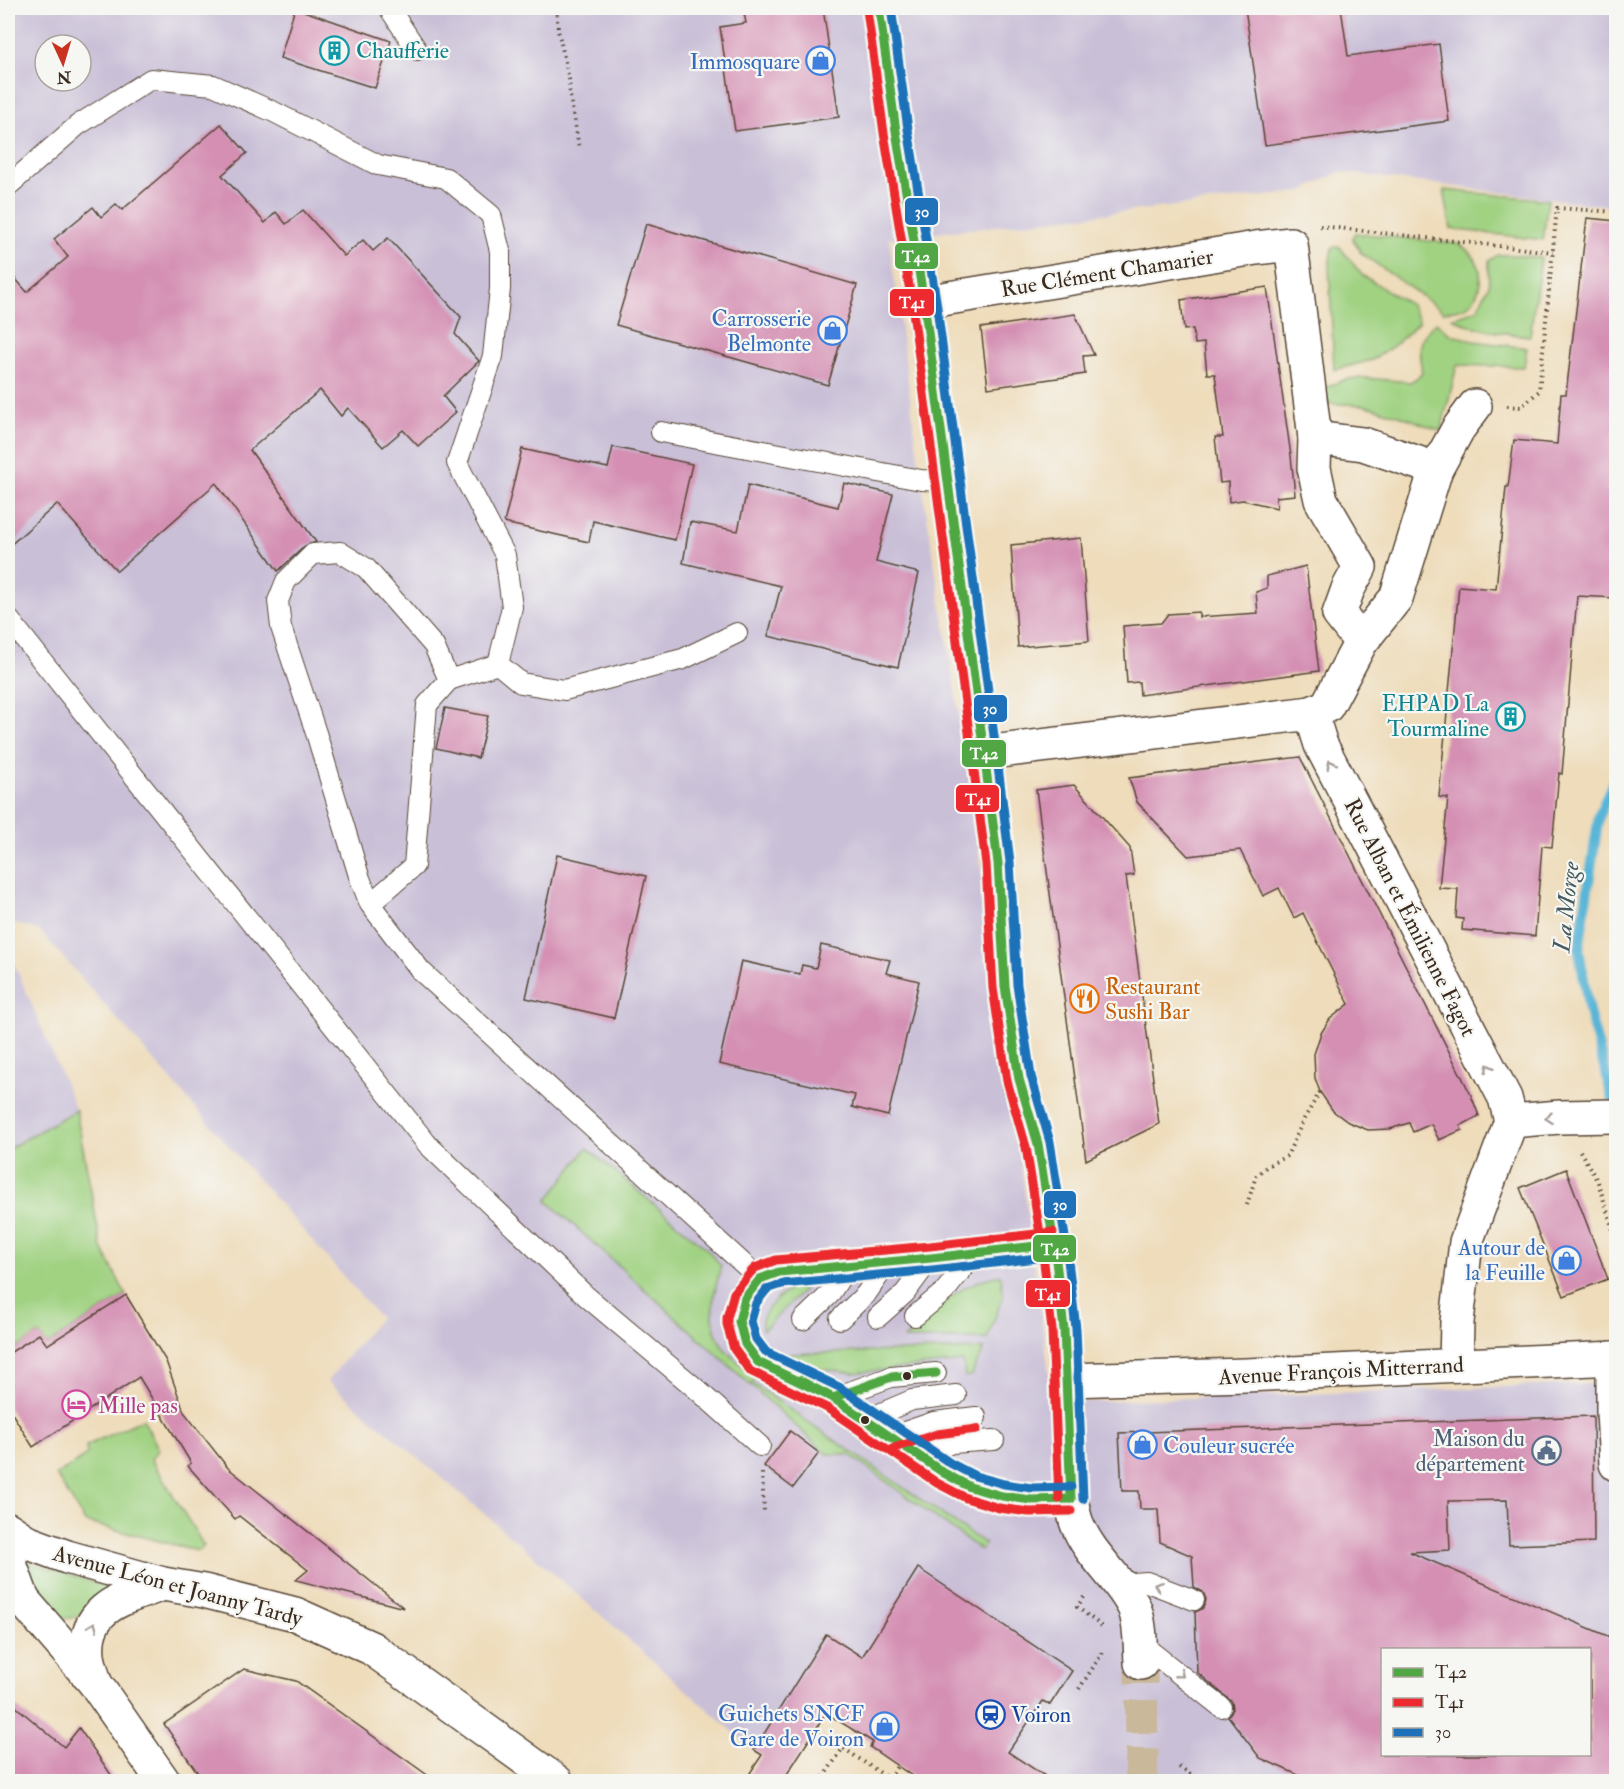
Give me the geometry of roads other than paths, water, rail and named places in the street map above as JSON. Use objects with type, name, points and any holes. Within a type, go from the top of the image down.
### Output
[{"type":"street","points":[[879,8],[896,131],[924,302],[984,753],[998,863],[1007,998],[1019,1079],[1038,1144],[1054,1244],[1064,1329],[1071,1499],[1077,1525],[1091,1549],[1120,1584],[1134,1608],[1138,1621],[1130,1650]]},
{"type":"street","name":"Rue Clément Chamarier","points":[[924,302],[1244,250],[1301,234],[1315,438]]},
{"type":"street","points":[[984,753],[1311,713],[1327,706],[1361,642],[1396,598],[1436,469],[1458,429],[1476,406]]},
{"type":"street","points":[[1361,642],[1339,614],[1348,589],[1360,567],[1321,500],[1314,468],[1315,438],[1363,444],[1436,469]]},
{"type":"street","name":"Rue Alban et Émilienne Fagot","points":[[1311,713],[1321,745],[1505,1098],[1511,1121]]},
{"type":"street","points":[[1456,1365],[1457,1323],[1466,1242],[1511,1121],[1588,1117]]},
{"type":"street","points":[[1615,1358],[1613,1412],[1617,1464]]},
{"type":"street","name":"Avenue François Mitterrand","points":[[1066,1380],[1258,1375],[1615,1358]]},
{"type":"street","name":"Avenue Léon et Joanny Tardy","points":[[8,1529],[29,1543],[67,1557],[163,1584],[204,1591],[295,1614],[371,1648],[557,1782]]},
{"type":"street","points":[[8,1558],[13,1594],[95,1683],[164,1782]]},
{"type":"street","points":[[95,1683],[88,1656],[88,1637],[96,1616],[114,1603],[163,1584]]},
{"type":"lane","points":[[389,8],[417,50]]},
{"type":"lane","points":[[8,186],[78,124],[151,79],[213,85],[274,112],[378,165],[446,178],[491,215],[500,251],[500,290],[493,356],[457,463],[505,555],[512,608],[498,664]]},
{"type":"lane","points":[[662,432],[921,480],[948,481]]},
{"type":"lane","points":[[449,680],[434,646],[366,568],[340,552],[313,554],[286,581],[278,602],[281,627],[359,876],[370,904],[421,970],[760,1280]]},
{"type":"lane","points":[[8,618],[428,1145],[586,1296],[760,1446]]},
{"type":"lane","points":[[498,664],[521,683],[564,690],[683,659],[737,633]]},
{"type":"lane","points":[[370,904],[414,866],[427,705],[449,680],[498,664]]},
{"type":"lane","points":[[1054,1244],[779,1272],[760,1280],[745,1298],[739,1321],[746,1344],[758,1362],[808,1384],[833,1398],[970,1487],[1002,1496],[1031,1500],[1071,1499]]},
{"type":"lane","points":[[915,1316],[945,1291],[975,1253]]},
{"type":"lane","points":[[878,1317],[905,1293],[932,1258]]},
{"type":"lane","points":[[840,1319],[867,1294],[888,1262]]},
{"type":"lane","points":[[803,1320],[829,1295],[848,1266]]},
{"type":"lane","points":[[833,1398],[891,1377],[936,1373]]},
{"type":"lane","points":[[865,1419],[912,1400],[956,1395]]},
{"type":"lane","points":[[890,1437],[934,1422],[976,1418]]},
{"type":"lane","points":[[920,1456],[952,1443],[994,1440]]},
{"type":"lane","points":[[1120,1584],[1147,1582],[1194,1600]]},
{"type":"lane","points":[[1130,1650],[1221,1707]]},
{"type":"waterway","name":"La Morge","points":[[1616,775],[1599,815],[1579,949],[1589,1012],[1616,1111]]},
{"type":"tunnel","points":[[1141,1663],[1141,1782]]},
{"type":"place","name":"Chaufferie","points":[[335,50]]},
{"type":"place","name":"Immosquare","points":[[821,61]]},
{"type":"place","name":"Carrosserie Belmonte","points":[[832,331]]},
{"type":"place","name":"EHPAD La Tourmaline","points":[[1510,716]]},
{"type":"place","name":"Restaurant Sushi Bar","points":[[1084,999]]},
{"type":"place","name":"Autour de la Feuille","points":[[1566,1260]]},
{"type":"place","name":"Mille pas","points":[[77,1405]]},
{"type":"place","name":"Couleur sucrée","points":[[1142,1445]]},
{"type":"place","name":"Maison du département","points":[[1546,1451]]},
{"type":"place","name":"Voiron","points":[[990,1714]]},
{"type":"place","name":"Guichets SNCF Gare de Voiron","points":[[885,1726]]}]
